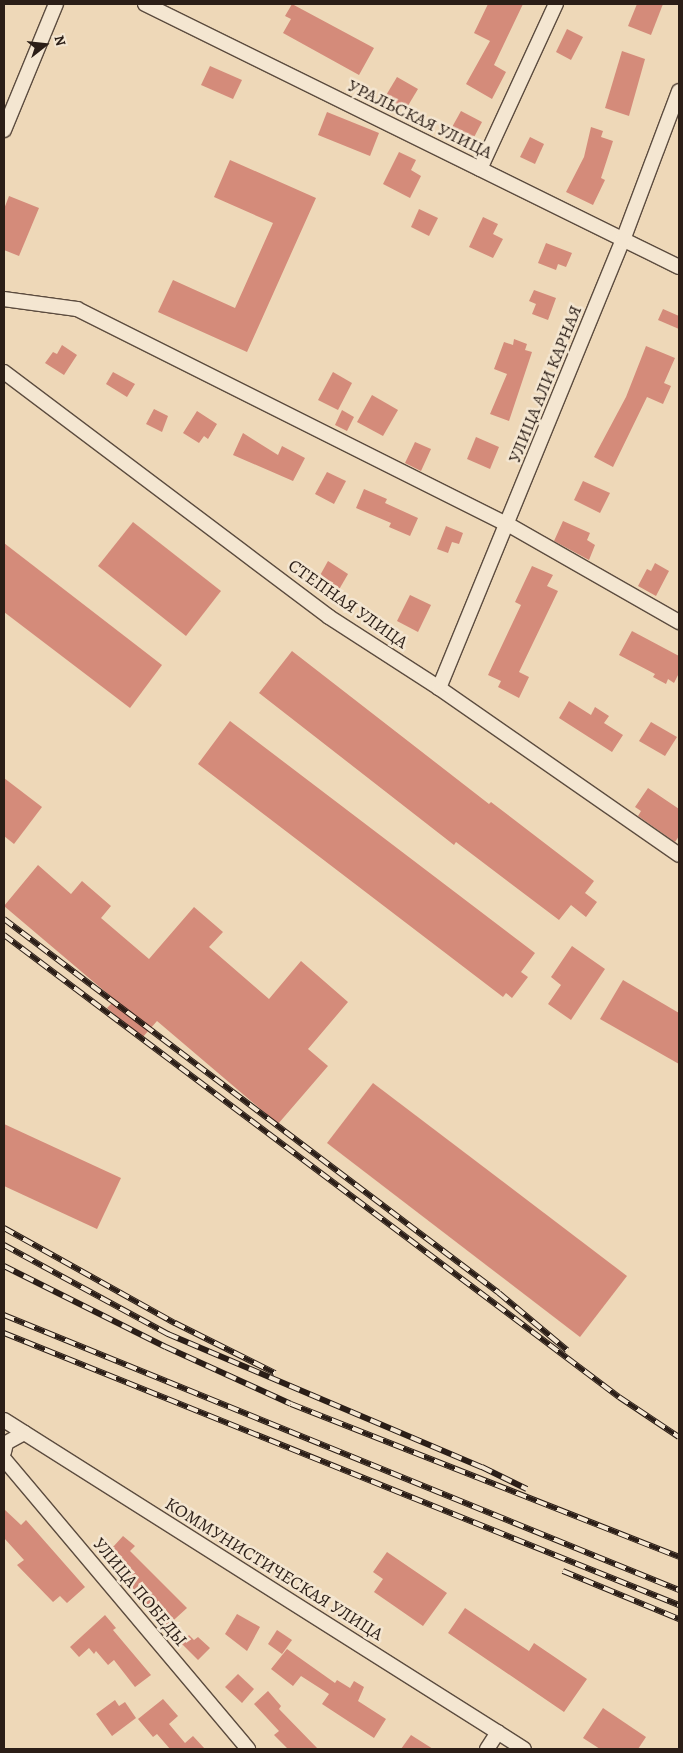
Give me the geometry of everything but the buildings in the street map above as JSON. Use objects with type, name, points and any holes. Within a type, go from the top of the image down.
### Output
[{"type":"street","points":[[4,130],[56,4]]},
{"type":"street","name":"УРАЛЬСКАЯ УЛИЦА","points":[[145,4],[679,267]]},
{"type":"street","points":[[480,169],[556,4]]},
{"type":"street","name":"УЛИЦА АЛИ КАРНАЯ","points":[[439,688],[509,525],[623,240],[679,90]]},
{"type":"street","points":[[4,299],[77,309],[509,525],[679,622]]},
{"type":"street","name":"СТЕПНАЯ УЛИЦА","points":[[4,372],[329,616],[439,688],[679,855]]},
{"type":"street","name":"КОММУНИСТИЧЕСКАЯ УЛИЦА","points":[[4,1420],[524,1749]]},
{"type":"street","points":[[4,1452],[6,1443],[24,1433]]},
{"type":"street","name":"УЛИЦА ПОБЕДЫ","points":[[4,1460],[248,1749]]},
{"type":"street","points":[[487,1749],[498,1732]]},
{"type":"railway","points":[[4,919],[499,1293],[567,1350]]},
{"type":"railway","points":[[4,935],[619,1397],[679,1437]]},
{"type":"railway","points":[[4,1228],[175,1323],[275,1373]]},
{"type":"railway","points":[[4,1245],[168,1334],[482,1467],[527,1489]]},
{"type":"railway","points":[[4,1266],[166,1347],[291,1404],[679,1557]]},
{"type":"railway","points":[[4,1315],[679,1590]]},
{"type":"railway","points":[[4,1333],[679,1605]]},
{"type":"railway","points":[[563,1571],[679,1619]]}]
